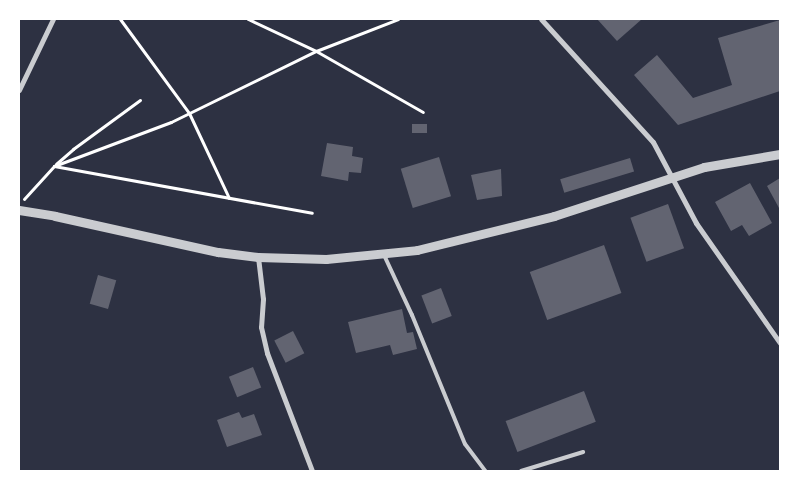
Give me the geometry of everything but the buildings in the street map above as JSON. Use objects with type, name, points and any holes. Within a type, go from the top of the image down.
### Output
[{"type":"street","points":[[19,90],[53,19]]},
{"type":"street","points":[[541,19],[653,142],[696,224],[780,344]]},
{"type":"street","points":[[19,210],[55,216],[218,252],[258,257],[326,259],[384,255],[417,250],[554,216],[704,167],[780,154]]},
{"type":"street","points":[[258,257],[263,299],[261,327],[266,353],[312,471]]},
{"type":"lane","points":[[384,255],[412,315],[465,444],[484,471]]},
{"type":"lane","points":[[521,471],[583,452]]},
{"type":"path","points":[[120,19],[189,113],[229,198]]},
{"type":"path","points":[[248,19],[316,52],[422,112]]},
{"type":"path","points":[[54,166],[189,113],[316,52],[398,19]]},
{"type":"path","points":[[19,205],[54,166],[73,149],[140,100]]},
{"type":"path","points":[[54,166],[312,213]]}]
